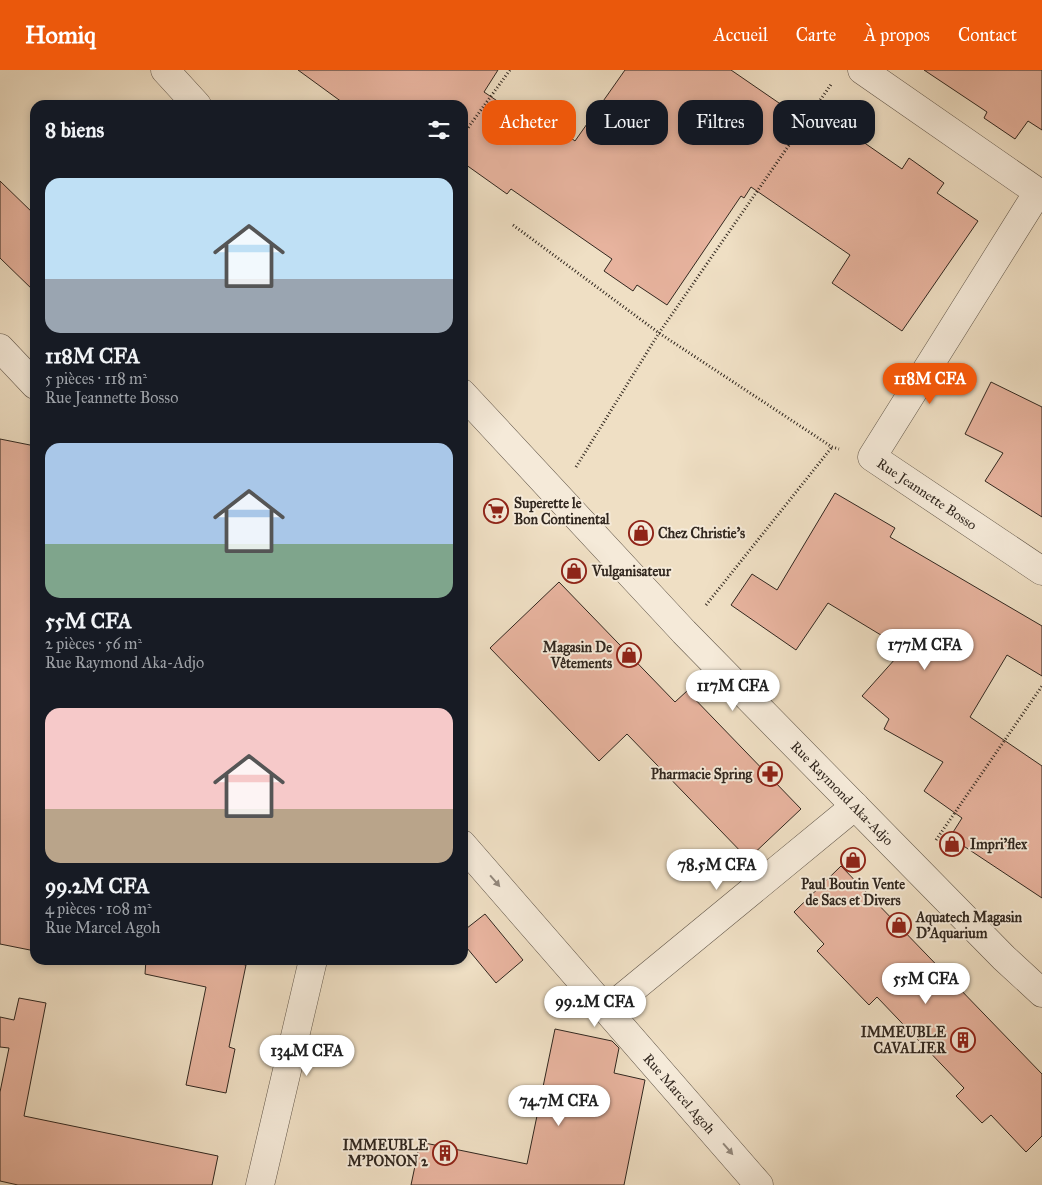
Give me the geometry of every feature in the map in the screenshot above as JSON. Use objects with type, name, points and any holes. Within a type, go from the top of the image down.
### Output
[{"type":"street","points":[[165,70],[192,100]]},
{"type":"street","points":[[862,70],[1040,193]]},
{"type":"street","name":"Rue Jeannette Bosso","points":[[1040,193],[872,457],[1042,571]]},
{"type":"street","points":[[0,348],[30,380]]},
{"type":"street","name":"Rue Raymond Aka-Adjo","points":[[468,399],[684,632],[1004,958],[1042,993]]},
{"type":"street","points":[[607,1010],[855,806]]},
{"type":"street","name":"Rue Marcel Agoh","points":[[468,851],[759,1185]]},
{"type":"street","points":[[260,1185],[312,965]]},
{"type":"path","points":[[468,128],[510,70]]},
{"type":"path","points":[[558,495],[659,334],[835,78]]},
{"type":"path","points":[[512,225],[659,334],[832,448],[872,457]]},
{"type":"path","points":[[684,632],[832,448]]},
{"type":"path","points":[[917,869],[1042,686]]},
{"type":"building","points":[[298,70],[498,70],[484,92],[496,100],[482,100],[482,145],[576,145],[576,140],[586,125],[586,145],[668,145],[668,100],[604,100],[625,70],[731,70],[775,100],[773,100],[773,145],[867,145],[902,169],[909,158],[944,183],[937,193],[978,221],[902,331],[832,283],[850,255],[751,187],[744,198],[741,196],[667,305],[637,285],[633,291],[604,271],[612,259],[511,189],[507,194],[468,166],[468,100],[339,100]]},
{"type":"building","points":[[924,70],[1042,70],[1042,130],[1028,121],[1015,139],[984,118],[987,112]]},
{"type":"building","points":[[0,181],[30,210],[30,287],[0,258]]},
{"type":"building","points":[[991,382],[1042,407],[1042,517],[985,481],[1003,453],[965,434]]},
{"type":"building","points":[[0,439],[30,445],[30,950],[0,944]]},
{"type":"building","points":[[835,493],[895,528],[890,537],[1042,626],[1042,676],[1007,655],[970,717],[1042,766],[1042,898],[950,837],[962,818],[924,791],[943,762],[884,729],[889,719],[862,696],[904,649],[828,603],[796,650],[731,605],[752,574],[777,590]]},
{"type":"building","points":[[559,582],[675,702],[687,691],[801,809],[748,859],[627,734],[599,761],[490,648]]},
{"type":"building","name":"IMMEUBLE CAVALIER","points":[[841,866],[1042,1074],[1042,1136],[1026,1152],[991,1115],[982,1123],[956,1096],[964,1088],[877,997],[869,1005],[817,951],[824,944],[794,912]]},
{"type":"building","points":[[485,914],[523,960],[496,983],[468,949],[468,927]]},
{"type":"building","points":[[146,965],[246,965],[229,1047],[235,1049],[226,1093],[186,1085],[206,987],[145,974]]},
{"type":"building","points":[[19,998],[46,1003],[24,1116],[218,1156],[212,1185],[18,1185],[0,1181],[0,1092],[9,1048],[0,1047],[0,1017],[14,1020]]},
{"type":"building","points":[[555,1029],[612,1041],[619,1048],[614,1073],[645,1080],[624,1185],[411,1185],[420,1142],[527,1164]]},
{"type":"place","name":"Superette le Bon Continental","points":[[496,511]]},
{"type":"place","name":"Chez Christie's","points":[[641,533]]},
{"type":"place","name":"Vulganisateur","points":[[574,571]]},
{"type":"place","name":"Magasin De Vêtements","points":[[629,655]]},
{"type":"place","name":"Pharmacie Spring","points":[[770,774]]},
{"type":"place","name":"Impri'flex","points":[[952,844]]},
{"type":"place","name":"Paul Boutin Vente de Sacs et Divers","points":[[853,860]]},
{"type":"place","name":"Aquatech Magasin D'Aquarium","points":[[899,925]]},
{"type":"place","name":"IMMEUBLE CAVALIER","points":[[963,1040]]},
{"type":"place","name":"IMMEUBLE M'PONON 2","points":[[445,1153]]}]
